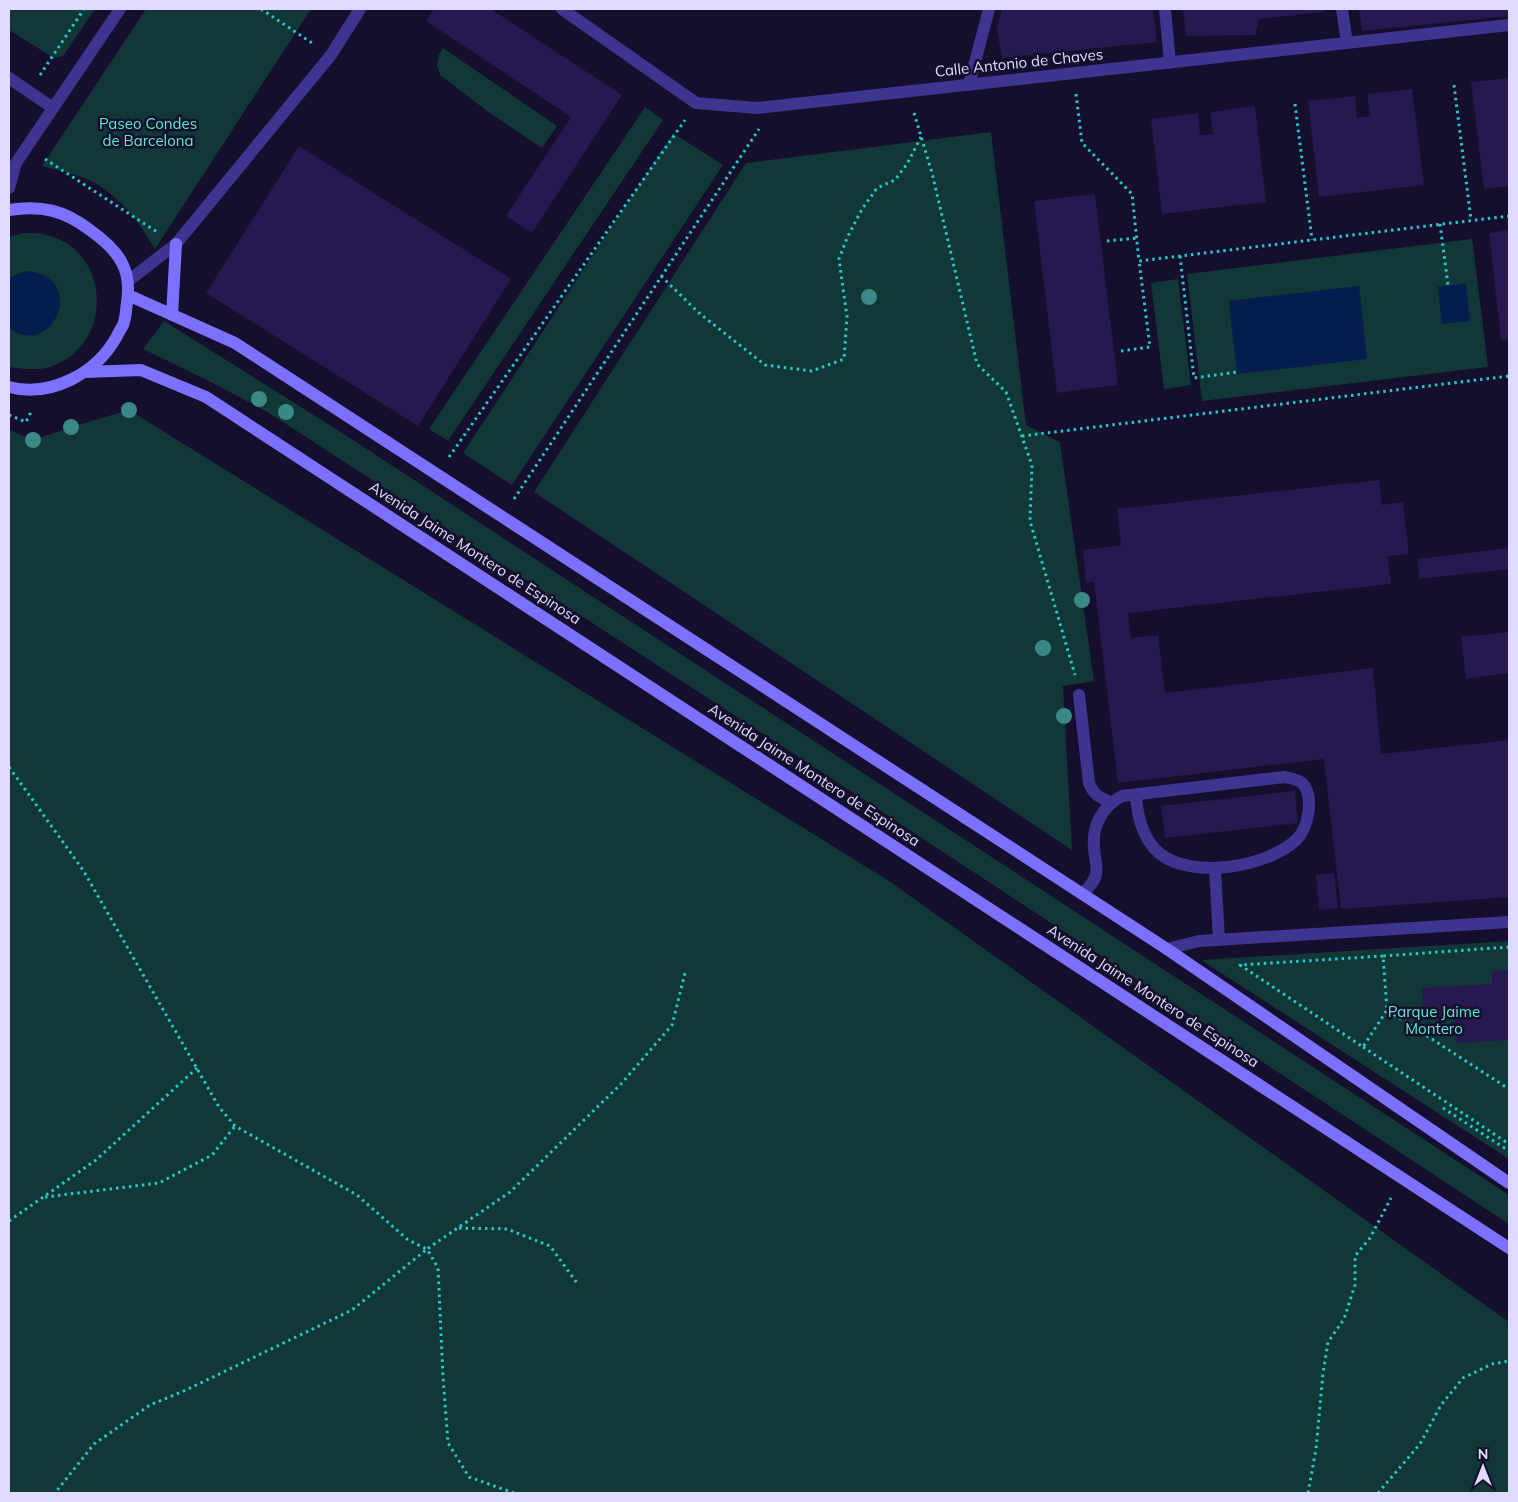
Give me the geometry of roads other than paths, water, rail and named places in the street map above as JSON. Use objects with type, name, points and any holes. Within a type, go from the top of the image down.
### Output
[{"type":"main road","points":[[9,210],[29,207],[55,210],[80,222],[102,239],[122,262],[128,281],[124,323],[109,351],[85,372],[64,383],[42,390],[17,390],[9,387]]},
{"type":"main road","points":[[172,315],[176,244]]},
{"type":"main road","points":[[128,295],[235,343],[1167,948],[1509,1183]]},
{"type":"main road","name":"Avenida Jaime Montero de Espinosa","points":[[85,372],[141,370],[206,397],[1509,1248]]},
{"type":"street","points":[[9,188],[16,163],[120,9]]},
{"type":"street","points":[[128,281],[176,244],[331,56],[360,9]]},
{"type":"street","name":"Calle Antonio de Chaves","points":[[562,9],[696,103],[757,108],[1509,25]]},
{"type":"street","points":[[969,85],[989,9]]},
{"type":"street","points":[[1165,9],[1170,63]]},
{"type":"street","points":[[1342,9],[1347,43]]},
{"type":"street","points":[[9,78],[53,108]]},
{"type":"street","points":[[1079,696],[1091,790],[1096,795],[1111,802]]},
{"type":"street","points":[[1082,894],[1092,884],[1096,876],[1094,845],[1096,823],[1111,802],[1122,796],[1136,794],[1284,778],[1297,780],[1303,784],[1309,803],[1308,818],[1304,829],[1296,840],[1278,852],[1258,862],[1215,869],[1173,861],[1160,853],[1143,831],[1139,820],[1136,794]]},
{"type":"street","points":[[1215,869],[1219,940]]},
{"type":"street","points":[[1167,948],[1199,941],[1509,922]]},
{"type":"water","points":[[25,271],[45,276],[56,286],[60,299],[58,313],[51,325],[39,333],[25,335],[9,328],[9,278]]},
{"type":"water","points":[[1466,283],[1470,321],[1442,324],[1438,287]]},
{"type":"water","points":[[1359,286],[1367,359],[1237,374],[1229,301]]},
{"type":"park label","name":"Paseo Condes de Barcelona","points":[[148,132]]},
{"type":"park label","name":"Parque Jaime Montero","points":[[1434,1020]]}]
